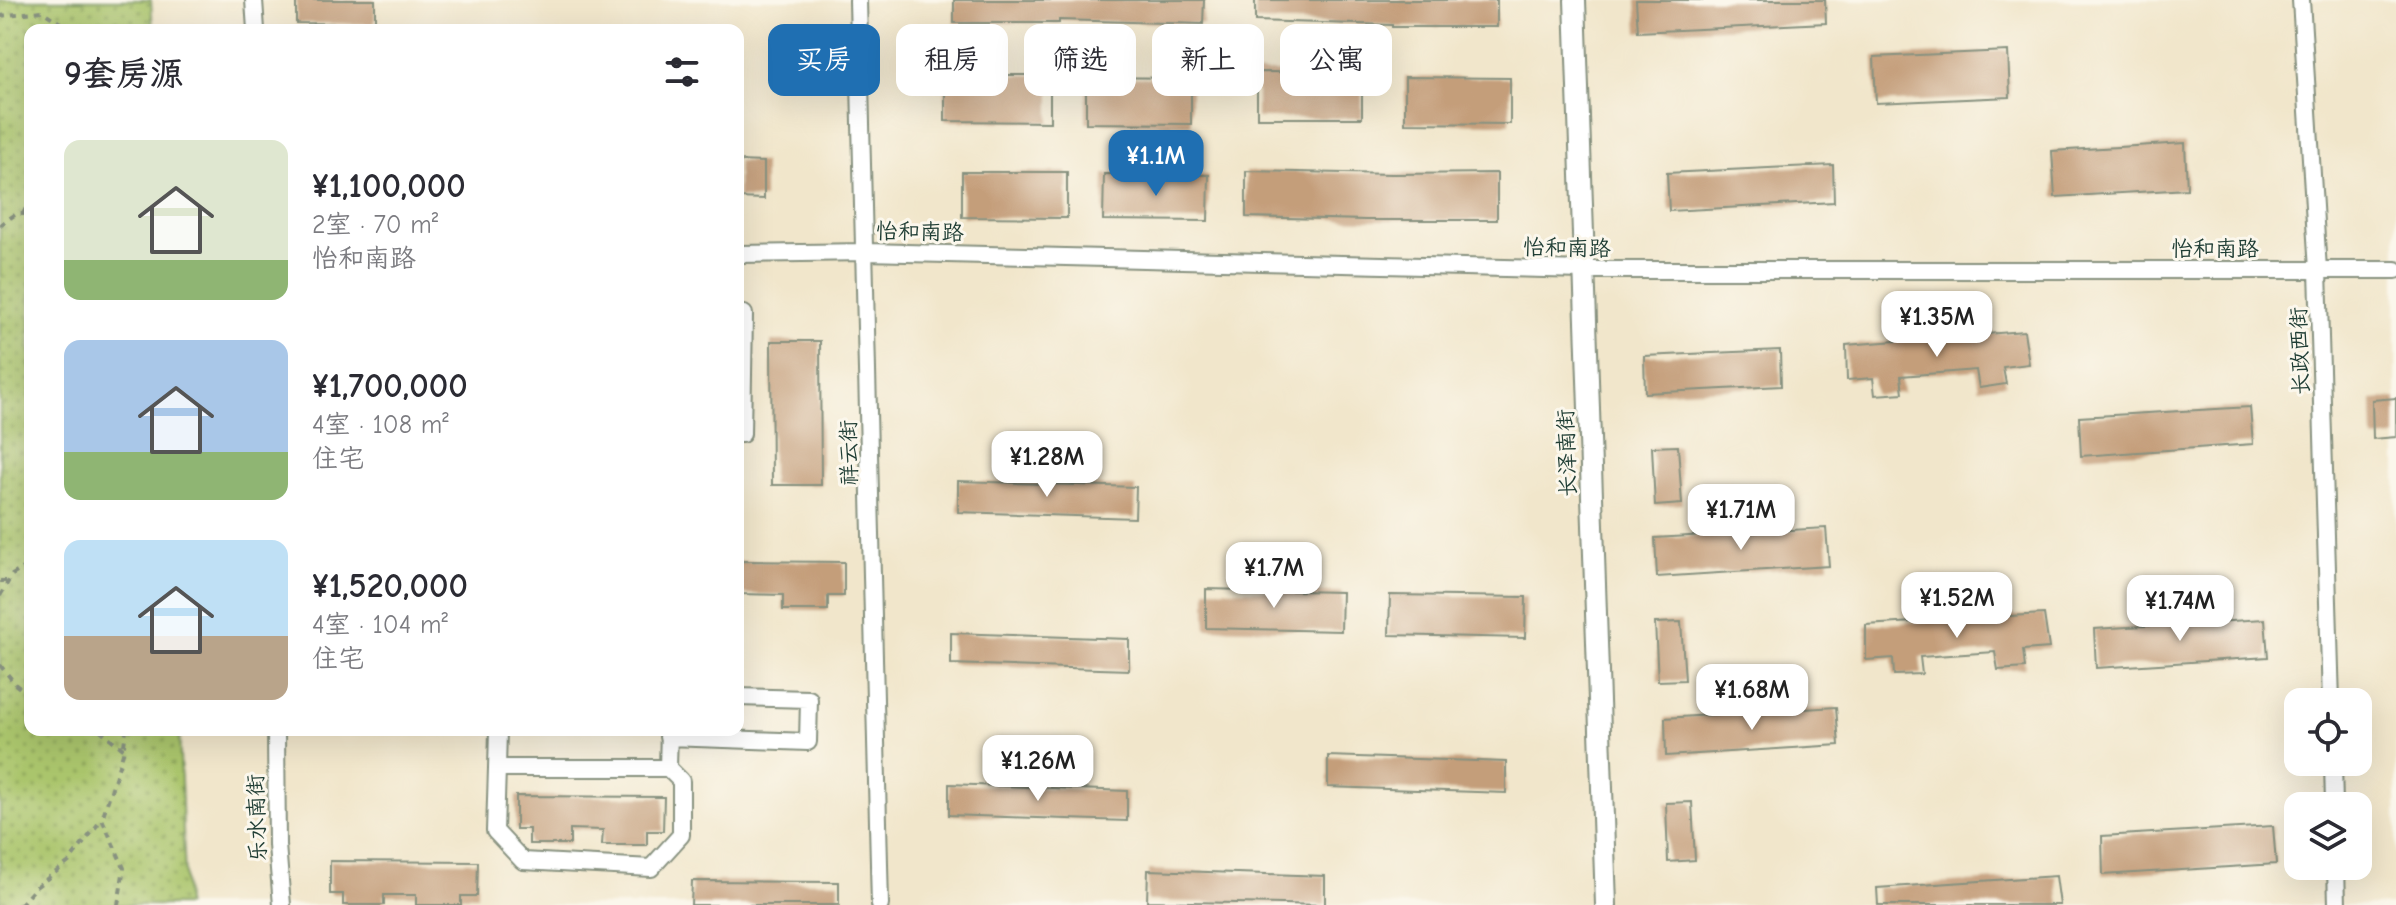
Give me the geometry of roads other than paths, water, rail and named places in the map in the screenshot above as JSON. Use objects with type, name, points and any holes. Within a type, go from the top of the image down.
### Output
[{"type":"street","points":[[254,0],[256,24]]},
{"type":"street","name":"祥云街","points":[[858,0],[880,905]]},
{"type":"street","name":"长泽南街","points":[[1575,0],[1606,905]]},
{"type":"street","name":"长政西街","points":[[2301,0],[2318,270],[2331,688]]},
{"type":"street","name":"怡和南路","points":[[744,254],[866,252],[1584,270],[2396,270]]},
{"type":"street","points":[[703,736],[808,742],[809,699],[744,697]]},
{"type":"street","name":"乐水南街","points":[[276,736],[277,845],[282,905]]},
{"type":"street","points":[[498,736],[495,831],[523,861],[651,868],[681,835],[681,781],[668,768],[668,736]]},
{"type":"street","points":[[497,768],[668,768]]},
{"type":"street","points":[[2336,880],[2337,905]]}]
